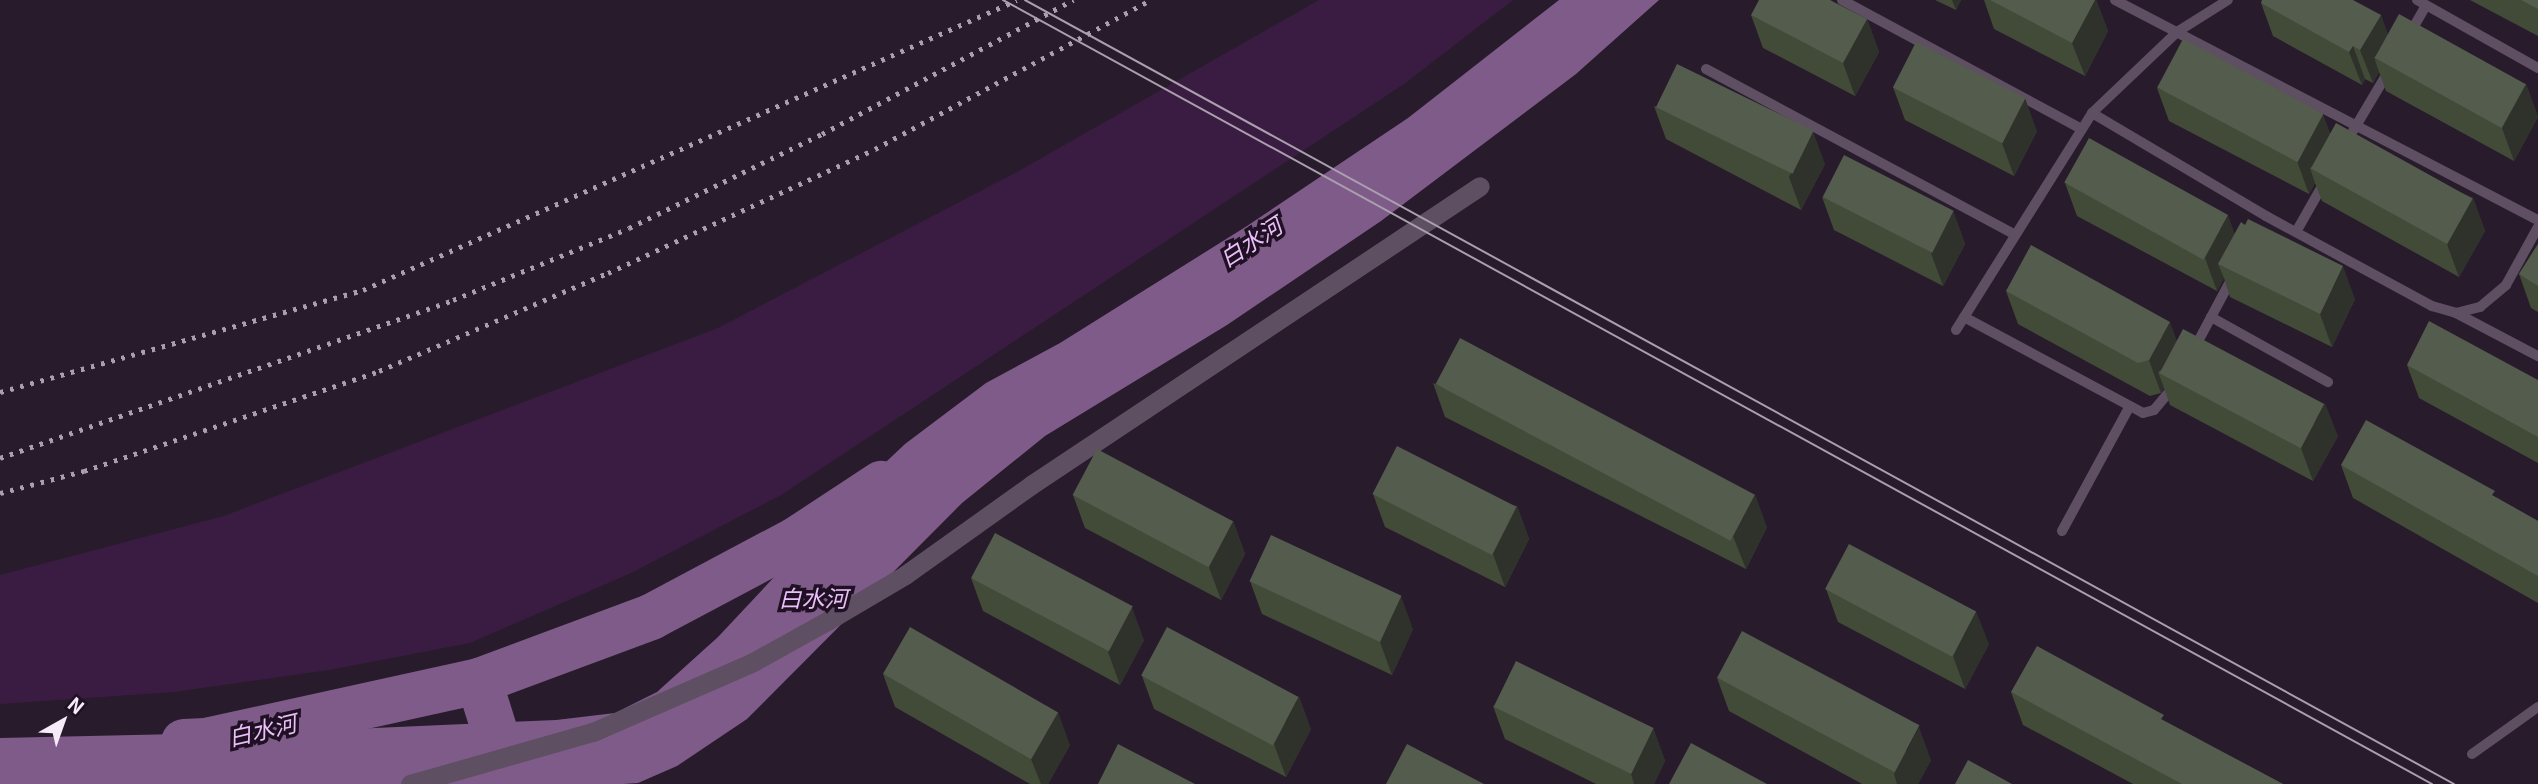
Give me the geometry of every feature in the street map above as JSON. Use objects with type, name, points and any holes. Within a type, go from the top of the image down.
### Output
[{"type":"street","points":[[410,784],[458,778],[486,765],[593,732],[753,662],[883,588],[1480,186]]},
{"type":"lane","points":[[1842,0],[2080,128]]},
{"type":"lane","points":[[2115,0],[2538,220]]},
{"type":"lane","points":[[1956,330],[2080,128],[2092,113],[2177,32],[2228,0]]},
{"type":"lane","points":[[2405,41],[2422,3],[2538,68]]},
{"type":"lane","points":[[2349,138],[2391,66]]},
{"type":"lane","points":[[1706,69],[2014,234]]},
{"type":"lane","points":[[2092,113],[2295,232],[2432,306],[2456,313],[2538,356]]},
{"type":"lane","points":[[2295,232],[2329,173]]},
{"type":"lane","points":[[2260,227],[2266,216]]},
{"type":"lane","points":[[2456,313],[2480,307],[2506,285],[2538,227]]},
{"type":"lane","points":[[2186,364],[2241,261]]},
{"type":"lane","points":[[1964,317],[2143,413],[2154,410],[2167,398],[2180,375]]},
{"type":"lane","points":[[2211,317],[2328,382]]},
{"type":"lane","points":[[2062,531],[2130,406]]},
{"type":"lane","points":[[2472,754],[2538,707]]},
{"type":"shaded area","points":[[1319,0],[1513,0],[1404,84],[781,495],[631,573],[470,643],[329,670],[174,692],[0,704],[0,575],[224,516],[718,328],[1017,172]]},
{"type":"water","name":"白水河","points":[[1559,0],[1659,0],[1576,74],[1381,221],[1227,325],[1045,436],[962,503],[747,719],[677,766],[638,783],[623,784],[0,784],[0,738],[307,731],[556,720],[615,713],[657,692],[718,637],[851,495],[905,444],[986,383],[1060,343],[1247,226],[1408,118]]},
{"type":"building","points":[[1759,0],[1830,0],[1867,19],[1843,63],[1751,15]]},
{"type":"building","points":[[1990,0],[2095,0],[2072,43]]},
{"type":"building","points":[[2262,0],[2353,0],[2381,15],[2360,50],[2353,46],[2349,52],[2261,3]]},
{"type":"building","points":[[2521,0],[2538,0],[2538,9]]},
{"type":"building","points":[[2399,14],[2526,84],[2502,128],[2375,58]]},
{"type":"building","points":[[2183,39],[2323,114],[2298,162],[2157,88]]},
{"type":"building","points":[[1916,42],[2026,98],[2002,143],[1893,87]]},
{"type":"building","points":[[1677,64],[1814,131],[1793,174],[1656,107]]},
{"type":"building","points":[[2336,123],[2472,199],[2447,244],[2311,168]]},
{"type":"building","points":[[2089,138],[2228,215],[2203,260],[2064,183]]},
{"type":"building","points":[[1844,155],[1954,211],[1932,253],[1823,197]]},
{"type":"building","points":[[2248,219],[2343,266],[2320,314],[2218,264],[2241,222],[2245,225]]},
{"type":"building","points":[[2538,244],[2538,286],[2519,274]]},
{"type":"building","points":[[2031,245],[2170,322],[2149,360],[2138,363],[2006,291]]},
{"type":"building","points":[[2429,321],[2538,380],[2538,437],[2407,365]]},
{"type":"building","points":[[2183,329],[2324,404],[2301,448],[2160,373]]},
{"type":"building","points":[[1460,338],[1755,495],[1730,541],[1436,384]]},
{"type":"building","points":[[2366,420],[2495,491],[2492,495],[2538,521],[2538,576],[2341,465]]},
{"type":"building","points":[[1397,446],[1516,507],[1492,555],[1372,494]]},
{"type":"building","points":[[1097,449],[1233,521],[1209,567],[1073,495]]},
{"type":"building","points":[[995,533],[1133,606],[1109,651],[971,578]]},
{"type":"building","points":[[1271,535],[1402,596],[1380,642],[1249,581]]},
{"type":"building","points":[[1849,544],[1976,612],[1952,657],[1825,589]]},
{"type":"building","points":[[910,627],[1058,712],[1031,759],[883,674]]},
{"type":"building","points":[[1167,627],[1299,697],[1273,746],[1141,676]]},
{"type":"building","points":[[1742,631],[1919,725],[1895,772],[1717,678]]},
{"type":"building","points":[[2037,646],[2164,715],[2161,719],[2283,784],[2182,784],[2011,692]]},
{"type":"building","points":[[1516,661],[1654,728],[1631,774],[1494,707]]},
{"type":"building","points":[[1691,743],[1767,784],[1669,784]]},
{"type":"building","points":[[1118,744],[1195,784],[1098,784]]},
{"type":"building","points":[[1407,744],[1484,784],[1386,784]]},
{"type":"building","points":[[1968,760],[2012,784],[1955,784]]},
{"type":"waterway","name":"白水河","points":[[184,742],[206,741],[479,681],[651,617],[796,540],[881,484]]},
{"type":"waterway","points":[[479,681],[511,784]]},
{"type":"tram line","points":[[1003,0],[2432,784]]},
{"type":"tram line","points":[[1025,0],[2454,784]]},
{"type":"railway","points":[[0,392],[363,290],[1017,0]]},
{"type":"railway","points":[[0,458],[453,300],[629,228],[822,134],[1073,0]]},
{"type":"railway","points":[[0,493],[84,471],[379,371],[608,273],[875,149],[1151,0]]}]
